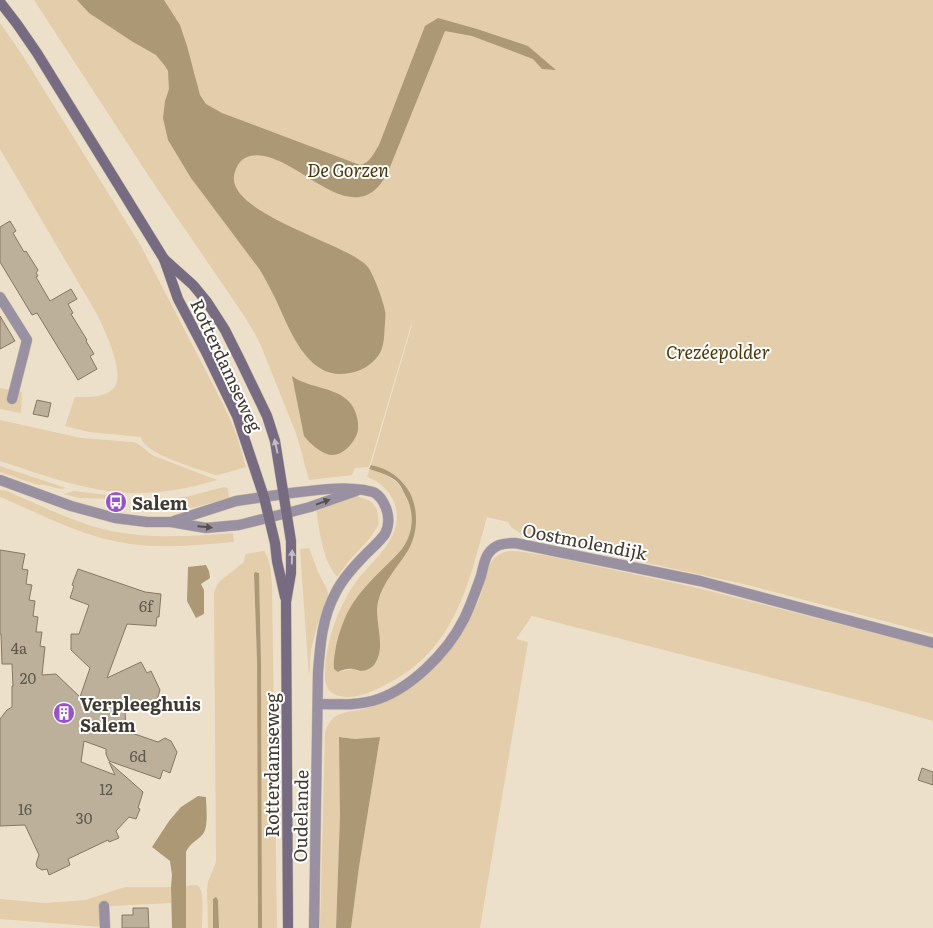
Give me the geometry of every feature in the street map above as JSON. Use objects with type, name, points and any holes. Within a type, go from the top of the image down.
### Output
[{"type":"main road","name":"Rotterdamseweg","points":[[0,2],[37,53],[164,259],[178,299],[237,416],[264,497],[286,602]]},
{"type":"main road","name":"Rotterdamseweg","points":[[164,259],[193,285],[207,302],[225,330],[267,416],[275,441],[292,549],[291,573],[286,602],[288,928]]},
{"type":"street","points":[[0,299],[27,340],[12,399]]},
{"type":"street","points":[[0,480],[71,506],[115,518],[147,522],[170,522],[206,528],[239,525],[269,518],[310,507],[359,490]]},
{"type":"street","points":[[170,522],[236,501],[320,489],[343,488],[374,492],[380,498],[387,512],[388,523],[386,533],[348,574],[336,591],[324,624],[320,648],[318,704]]},
{"type":"street","name":"Oostmolendijk","points":[[318,704],[350,705],[372,701],[395,691],[418,676],[446,646],[464,619],[475,594],[487,556],[498,544],[506,543],[515,543],[700,581],[933,643]]},
{"type":"street","name":"Oudelande","points":[[314,928],[318,704]]},
{"type":"street","points":[[104,906],[105,928]]},
{"type":"green space","points":[[34,0],[933,0],[933,634],[748,585],[524,536],[511,527],[508,522],[487,517],[465,591],[443,635],[428,654],[409,671],[371,692],[345,697],[330,691],[326,684],[325,665],[334,624],[351,589],[390,540],[396,522],[397,513],[394,502],[384,487],[367,477],[370,469],[389,477],[399,485],[406,497],[411,512],[411,527],[402,549],[353,603],[337,641],[338,672],[353,669],[361,671],[376,663],[380,645],[378,605],[380,597],[393,570],[414,536],[415,509],[409,491],[398,477],[371,465],[412,325],[369,467],[355,468],[352,475],[309,480],[297,436],[259,341],[245,317],[154,184]]},
{"type":"green space","points":[[0,23],[23,56],[141,246],[224,406],[236,433],[246,467],[215,475],[161,455],[144,443],[141,437],[89,432],[65,426],[75,397],[90,397],[109,392],[117,382],[118,374],[110,342],[98,316],[0,149]]},
{"type":"green space","points":[[0,388],[22,392],[21,413],[0,409]]},
{"type":"green space","points":[[0,420],[81,438],[133,442],[139,444],[154,456],[217,480],[187,488],[127,493],[96,489],[47,477],[0,461]]},
{"type":"green space","points":[[0,466],[66,488],[59,489],[38,485],[0,472]]},
{"type":"green space","points":[[224,487],[228,488],[229,498],[192,508],[160,503],[160,501],[190,496]]},
{"type":"green space","points":[[0,490],[7,491],[92,526],[127,534],[197,536],[233,533],[234,542],[147,546],[119,542],[88,534],[43,516],[0,497]]},
{"type":"green space","points":[[74,491],[114,496],[114,499],[79,498],[64,494]]},
{"type":"green space","points":[[357,496],[370,501],[374,505],[377,510],[379,524],[370,538],[337,577],[325,554],[316,509]]},
{"type":"green space","points":[[309,548],[328,595],[311,650],[309,678],[300,549]]},
{"type":"green space","points":[[264,551],[269,563],[272,586],[277,928],[262,928],[261,661],[259,573],[255,572],[258,928],[219,928],[218,900],[213,900],[213,928],[208,928],[207,890],[216,862],[214,593],[220,581],[244,562],[245,554]]},
{"type":"green space","points":[[508,551],[549,556],[698,588],[933,648],[933,721],[532,616],[516,639],[528,642],[480,928],[351,928],[380,737],[355,739],[340,737],[340,815],[336,928],[320,928],[325,733],[328,725],[336,716],[384,702],[411,687],[428,674],[449,651],[466,625],[480,597],[490,564],[501,553]]},
{"type":"green space","points":[[185,886],[198,886],[202,893],[202,928],[186,928]]},
{"type":"green space","points":[[125,887],[171,887],[171,903],[100,905],[101,927],[0,919],[0,899],[45,903],[86,900]]},
{"type":"shaded area","points":[[77,0],[164,0],[180,25],[200,95],[206,104],[222,113],[360,165],[369,160],[379,145],[425,26],[438,18],[528,46],[556,70],[542,69],[533,59],[472,36],[445,31],[388,172],[374,191],[358,197],[341,195],[285,164],[267,157],[250,156],[239,164],[235,172],[236,187],[246,200],[265,213],[355,257],[367,266],[372,274],[385,312],[382,348],[375,359],[362,369],[350,373],[335,374],[323,370],[302,351],[294,339],[260,270],[191,178],[168,140],[163,118],[169,89],[168,71],[165,66],[156,55],[89,13]]},
{"type":"shaded area","points":[[292,376],[338,394],[351,404],[357,416],[358,430],[352,443],[341,453],[332,455],[325,453],[316,448],[304,436]]},
{"type":"shaded area","points":[[371,465],[394,474],[403,482],[410,493],[415,507],[415,531],[411,545],[386,582],[380,595],[377,617],[380,648],[375,664],[365,670],[349,669],[338,672],[334,669],[336,646],[347,613],[364,589],[402,549],[411,529],[410,507],[400,486],[389,476],[369,469]]},
{"type":"shaded area","points":[[206,565],[210,578],[201,584],[204,590],[204,614],[196,618],[187,601],[188,567]]},
{"type":"shaded area","points":[[255,572],[259,573],[261,661],[262,928],[258,928]]},
{"type":"shaded area","points":[[339,737],[355,739],[380,737],[351,928],[336,928],[340,815]]},
{"type":"shaded area","points":[[198,796],[206,797],[206,827],[203,834],[186,852],[186,928],[172,928],[172,875],[170,861],[152,847],[181,807]]},
{"type":"shaded area","points":[[216,897],[218,900],[219,928],[213,928],[213,899]]},
{"type":"building","points":[[10,221],[16,231],[13,233],[24,252],[26,251],[38,270],[36,273],[38,276],[36,277],[50,301],[71,289],[77,299],[68,304],[73,313],[71,314],[94,354],[90,356],[97,369],[78,380],[37,313],[32,315],[0,262],[0,227]]},
{"type":"building","points":[[0,316],[15,341],[0,349]]},
{"type":"building","points":[[37,400],[51,403],[48,417],[33,414]]},
{"type":"building","name":"Verpleeghuis Salem","points":[[0,550],[25,554],[22,569],[28,570],[26,584],[32,585],[29,600],[35,601],[33,616],[38,617],[36,632],[42,632],[40,646],[45,647],[42,675],[56,674],[80,697],[90,668],[71,650],[71,634],[79,634],[89,605],[70,598],[74,586],[72,585],[78,569],[145,592],[161,594],[159,617],[157,617],[156,626],[127,624],[107,678],[141,662],[147,673],[151,671],[160,690],[156,703],[150,705],[141,703],[125,710],[126,731],[158,742],[165,738],[171,741],[177,752],[170,773],[163,770],[160,779],[109,761],[106,749],[84,741],[81,762],[115,775],[109,762],[143,792],[138,808],[140,809],[136,819],[129,817],[116,831],[119,838],[109,842],[108,840],[68,859],[70,865],[49,875],[47,869],[42,870],[37,867],[39,855],[25,825],[0,826],[0,719],[12,707],[13,686],[12,664],[2,664]]},
{"type":"building","points":[[922,768],[933,772],[933,785],[918,780]]},
{"type":"building","points":[[133,908],[148,908],[149,928],[122,928],[122,915],[133,915]]},
{"type":"place","name":"Salem","points":[[116,502]]},
{"type":"place","name":"Verpleeghuis Salem","points":[[64,713]]},
{"type":"park label","name":"De Gorzen","points":[[348,169]]},
{"type":"park label","name":"Crezéepolder","points":[[718,351]]}]
